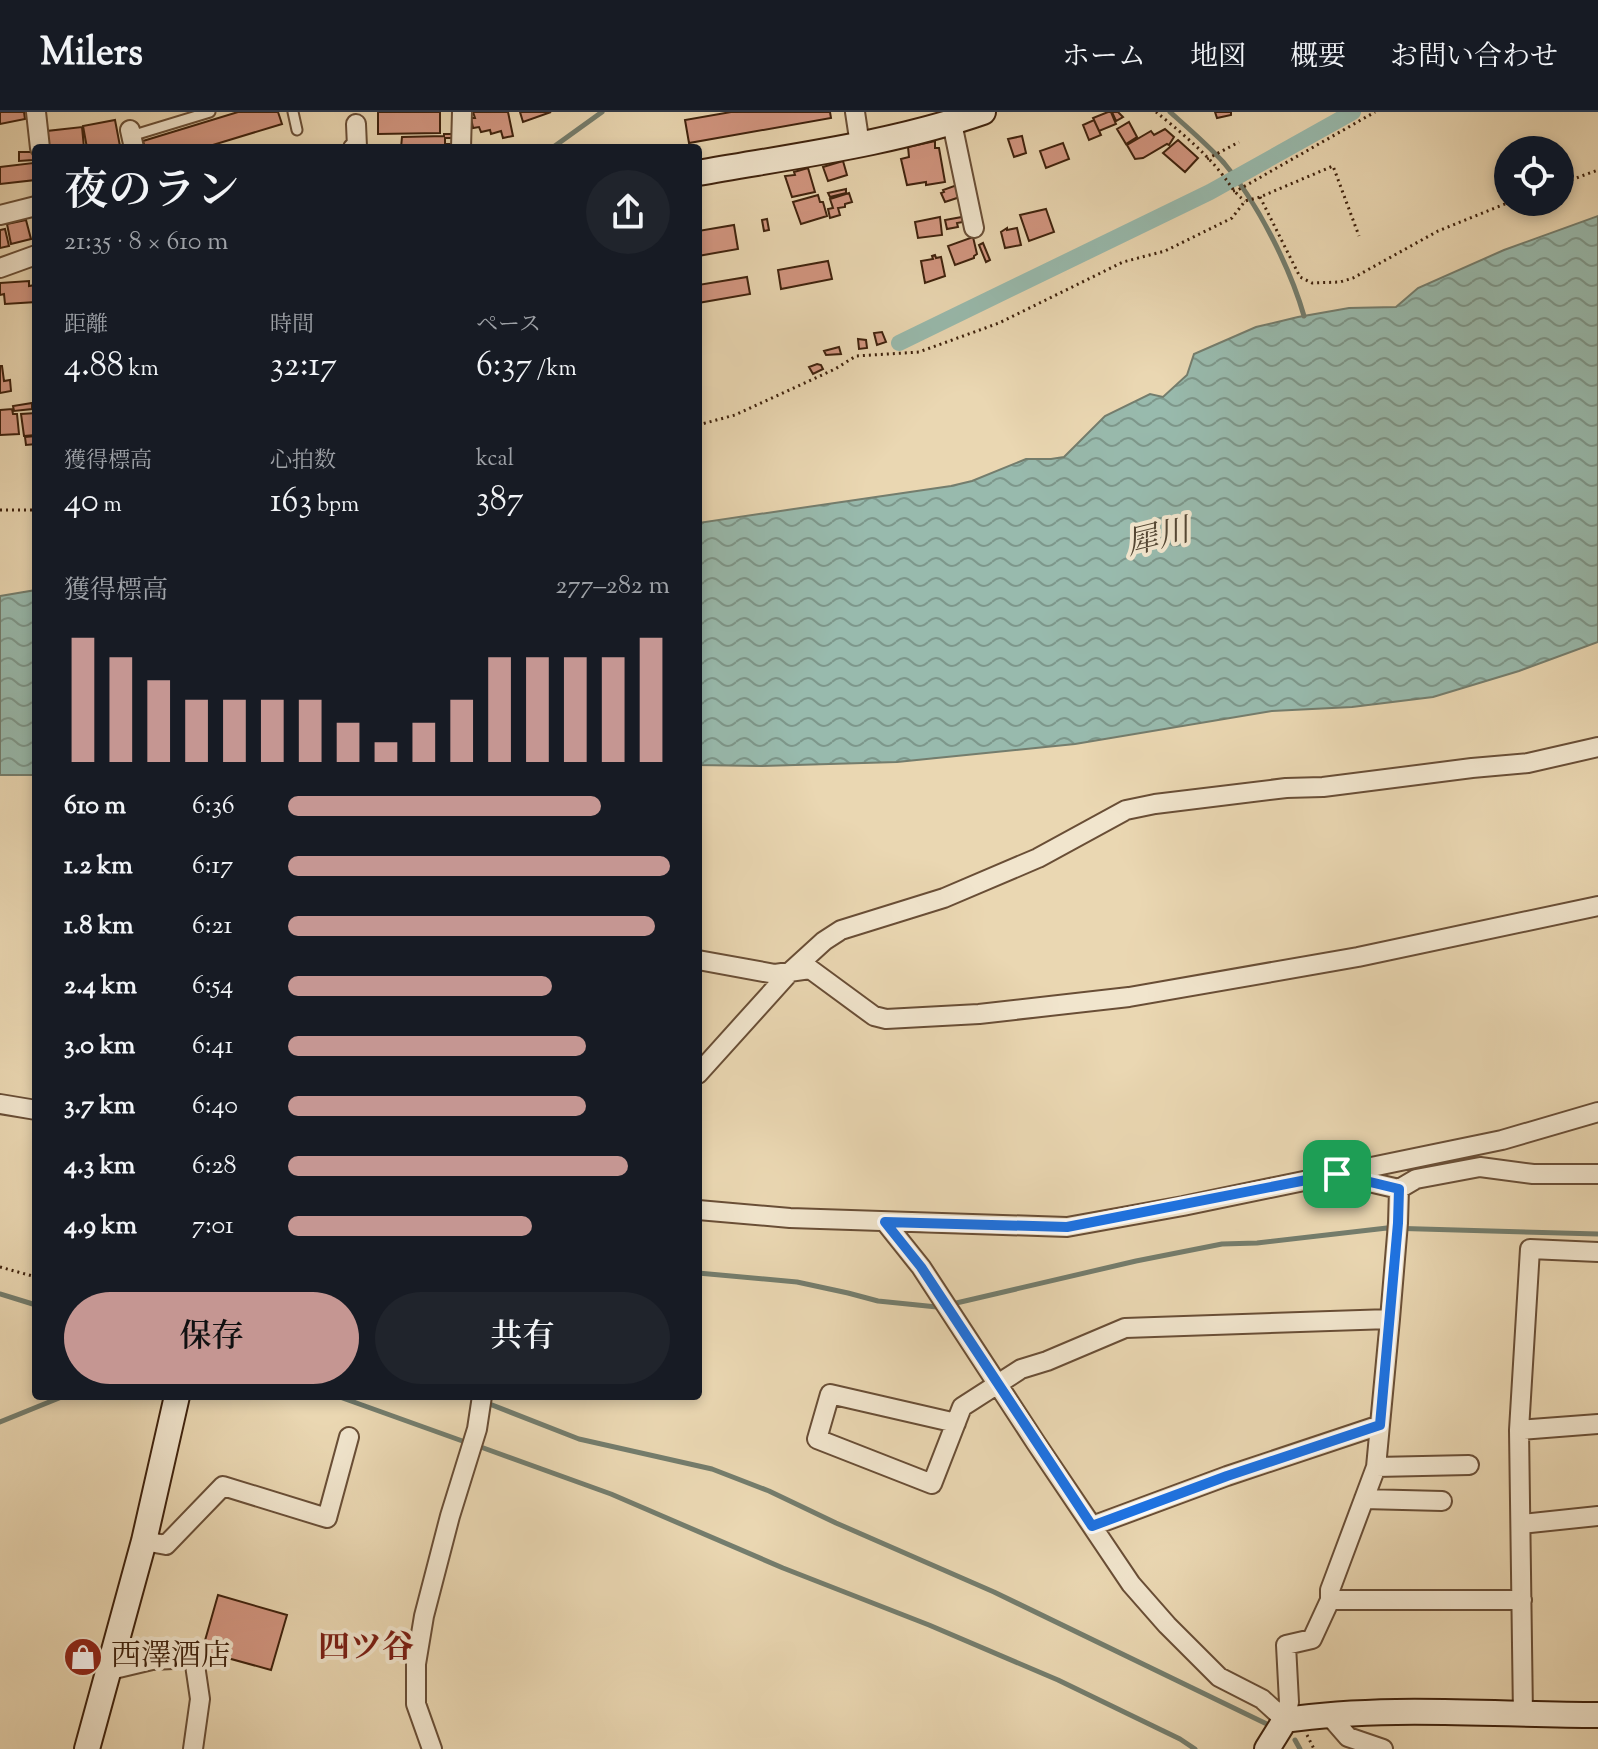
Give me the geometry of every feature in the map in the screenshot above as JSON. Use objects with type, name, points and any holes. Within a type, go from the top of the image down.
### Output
[{"type":"main road","points":[[702,172],[860,145],[952,123],[983,112]]},
{"type":"main road","points":[[87,1749],[144,1541],[176,1400]]},
{"type":"main road","points":[[1267,1749],[1285,1720],[1328,1714],[1598,1715]]},
{"type":"street","points":[[36,112],[40,144]]},
{"type":"street","points":[[461,144],[462,112]]},
{"type":"street","points":[[855,112],[860,145]]},
{"type":"street","points":[[952,123],[974,229]]},
{"type":"street","points":[[356,124],[357,144]]},
{"type":"street","points":[[0,215],[32,207]]},
{"type":"street","points":[[0,268],[32,256]]},
{"type":"street","points":[[702,1070],[790,972],[841,930],[944,898],[1038,858],[1126,810],[1286,788],[1323,787],[1528,763],[1598,747]]},
{"type":"street","points":[[702,961],[775,974],[810,969],[874,1016],[886,1019],[979,1014],[1129,997],[1358,957],[1598,906]]},
{"type":"street","points":[[0,1104],[32,1109]]},
{"type":"street","points":[[702,1210],[790,1218],[1067,1227],[1502,1140],[1598,1112]]},
{"type":"street","points":[[1337,1174],[1399,1189],[1416,1179],[1480,1167],[1533,1174],[1598,1174]]},
{"type":"street","points":[[885,1222],[921,1267],[1131,1584],[1219,1677],[1262,1699],[1285,1720],[1289,1702],[1286,1645],[1312,1639],[1330,1600],[1330,1590],[1376,1467],[1399,1189]]},
{"type":"street","points":[[1523,1715],[1519,1430],[1530,1249],[1598,1252]]},
{"type":"street","points":[[956,1423],[830,1394],[817,1439],[932,1484],[956,1423],[962,1407],[1021,1369],[1125,1328],[1390,1319]]},
{"type":"street","points":[[432,1749],[416,1704],[416,1664],[427,1602],[477,1429],[481,1400]]},
{"type":"street","points":[[1519,1430],[1598,1424]]},
{"type":"street","points":[[1092,1526],[1227,1476],[1380,1425]]},
{"type":"street","points":[[144,1541],[166,1545],[223,1486],[327,1518],[349,1437]]},
{"type":"street","points":[[1376,1467],[1469,1465]]},
{"type":"street","points":[[1364,1499],[1442,1501]]},
{"type":"street","points":[[1521,1524],[1598,1516]]},
{"type":"street","points":[[1330,1600],[1522,1600]]},
{"type":"street","points":[[110,1670],[152,1660],[194,1658],[200,1699],[193,1749]]},
{"type":"street","points":[[1328,1714],[1348,1737],[1383,1749]]},
{"type":"lane","points":[[131,138],[210,112]]},
{"type":"lane","points":[[293,112],[297,130]]},
{"type":"path","points":[[1156,112],[1209,158],[1233,191],[1245,201]]},
{"type":"path","points":[[1233,191],[1375,112]]},
{"type":"path","points":[[1209,158],[1239,142]]},
{"type":"path","points":[[702,424],[735,415],[835,369],[856,356],[919,352],[999,323],[1123,262],[1165,251],[1232,218],[1245,201],[1333,166],[1359,236]]},
{"type":"path","points":[[1574,179],[1598,170]]},
{"type":"path","points":[[1260,197],[1300,277],[1312,283],[1353,278],[1438,231],[1494,208]]},
{"type":"path","points":[[0,510],[32,510]]},
{"type":"path","points":[[0,1267],[32,1276]]},
{"type":"water","name":"犀川","points":[[1598,216],[1598,642],[1519,671],[1433,697],[1352,707],[1272,711],[1075,744],[897,762],[702,765],[702,522],[951,486],[972,481],[1026,459],[1064,457],[1105,416],[1150,394],[1163,397],[1187,375],[1194,354],[1256,327],[1298,317],[1349,308],[1396,307],[1418,288],[1504,250]]},
{"type":"water","points":[[32,591],[32,775],[0,775],[0,596]]},
{"type":"building","points":[[0,112],[24,112],[25,119],[0,124]]},
{"type":"building","points":[[238,112],[278,112],[282,124],[216,144],[144,144],[143,141]]},
{"type":"building","points":[[378,112],[440,112],[440,133],[378,134]]},
{"type":"building","points":[[473,112],[508,112],[513,136],[503,138],[501,131],[491,134],[490,130],[481,132],[479,127],[473,128]]},
{"type":"building","points":[[520,112],[551,112],[523,122]]},
{"type":"building","points":[[731,112],[830,112],[831,118],[689,143],[685,120]]},
{"type":"building","points":[[1111,112],[1116,124],[1099,131],[1093,118]]},
{"type":"building","points":[[1112,112],[1118,112],[1123,117],[1116,121]]},
{"type":"building","points":[[1215,112],[1231,112],[1231,115],[1217,118]]},
{"type":"building","points":[[115,120],[120,144],[86,144],[83,126]]},
{"type":"building","points":[[1094,120],[1101,135],[1089,140],[1083,125]]},
{"type":"building","points":[[1129,122],[1137,137],[1126,144],[1117,129]]},
{"type":"building","points":[[82,127],[84,144],[48,144],[47,131]]},
{"type":"building","points":[[1165,129],[1174,137],[1169,145],[1135,159],[1127,145],[1151,131],[1154,135]]},
{"type":"building","points":[[452,134],[452,138],[445,138],[445,144],[401,144],[402,137]]},
{"type":"building","points":[[1022,136],[1026,153],[1014,157],[1008,139]]},
{"type":"building","points":[[1178,140],[1198,158],[1185,172],[1163,153]]},
{"type":"building","points":[[935,141],[945,182],[907,185],[901,159],[909,157],[908,147]]},
{"type":"building","points":[[1063,143],[1069,159],[1046,168],[1040,151]]},
{"type":"building","points":[[19,152],[32,152],[32,160],[19,161]]},
{"type":"building","points":[[843,161],[847,175],[828,181],[823,167]]},
{"type":"building","points":[[32,163],[32,180],[0,184],[0,167]]},
{"type":"building","points":[[808,168],[815,192],[792,197],[785,176]]},
{"type":"building","points":[[957,185],[960,197],[945,202],[941,193],[943,190]]},
{"type":"building","points":[[846,189],[846,193],[830,197],[828,193]]},
{"type":"building","points":[[849,193],[852,202],[838,208],[840,215],[830,218],[828,209],[833,208],[830,199]]},
{"type":"building","points":[[818,195],[827,216],[801,224],[793,202]]},
{"type":"building","points":[[1046,209],[1054,232],[1029,241],[1020,215]]},
{"type":"building","points":[[940,217],[942,235],[918,238],[915,222]]},
{"type":"building","points":[[962,217],[963,222],[957,223],[958,227],[947,229],[945,220]]},
{"type":"building","points":[[767,219],[769,230],[764,231],[762,220]]},
{"type":"building","points":[[26,220],[31,239],[11,244],[7,224]]},
{"type":"building","points":[[734,225],[738,249],[702,255],[702,230]]},
{"type":"building","points":[[1007,228],[1017,228],[1021,245],[1005,248],[1001,232]]},
{"type":"building","points":[[5,229],[9,246],[0,248],[0,230]]},
{"type":"building","points":[[973,237],[977,254],[955,265],[948,246]]},
{"type":"building","points":[[983,243],[990,260],[986,262],[979,245]]},
{"type":"building","points":[[935,255],[936,258],[941,257],[945,276],[925,283],[921,261],[933,259]]},
{"type":"building","points":[[828,261],[832,279],[781,289],[778,270]]},
{"type":"building","points":[[747,277],[750,294],[702,302],[702,284]]},
{"type":"building","points":[[29,281],[32,302],[5,304],[4,294],[0,295],[0,283]]},
{"type":"building","points":[[882,332],[886,342],[877,345],[874,333]]},
{"type":"building","points":[[858,339],[866,340],[867,348],[859,349]]},
{"type":"building","points":[[839,347],[841,354],[826,355],[824,351]]},
{"type":"building","points":[[817,364],[823,369],[813,374],[809,367]]},
{"type":"building","points":[[0,366],[4,381],[10,380],[11,391],[0,393]]},
{"type":"building","points":[[32,403],[32,409],[14,411],[13,406]]},
{"type":"building","points":[[12,409],[13,414],[17,414],[19,434],[0,435],[0,410]]},
{"type":"building","points":[[32,413],[32,435],[24,436],[21,414]]},
{"type":"building","points":[[32,436],[32,444],[26,445],[25,437]]},
{"type":"building","points":[[218,1595],[287,1615],[271,1670],[202,1651]]},
{"type":"waterway","points":[[558,144],[602,112]]},
{"type":"waterway","points":[[1170,112],[1218,156],[1248,196],[1281,256],[1304,316]]},
{"type":"waterway","points":[[899,343],[1210,192],[1353,112]]},
{"type":"waterway","points":[[952,1304],[1222,1244],[1387,1228],[1598,1234]]},
{"type":"waterway","points":[[702,1273],[797,1282],[878,1301],[942,1306]]},
{"type":"waterway","points":[[0,1294],[32,1304]]},
{"type":"waterway","points":[[0,1422],[54,1400]]},
{"type":"waterway","points":[[348,1400],[468,1443]]},
{"type":"waterway","points":[[487,1403],[579,1439],[712,1469],[769,1491],[994,1592],[1271,1726]]},
{"type":"waterway","points":[[478,1446],[611,1494],[783,1568],[929,1625],[1058,1680],[1195,1749]]},
{"type":"waterway","points":[[1295,1740],[1300,1749]]},
{"type":"place","name":"西澤酒店","points":[[83,1657]]},
{"type":"district","name":"四ツ谷","points":[[366,1649]]},
{"type":"route","points":[[1337,1174],[1399,1189],[1380,1425],[1227,1476],[1092,1526],[921,1267],[885,1222],[1067,1227],[1337,1174]]}]
